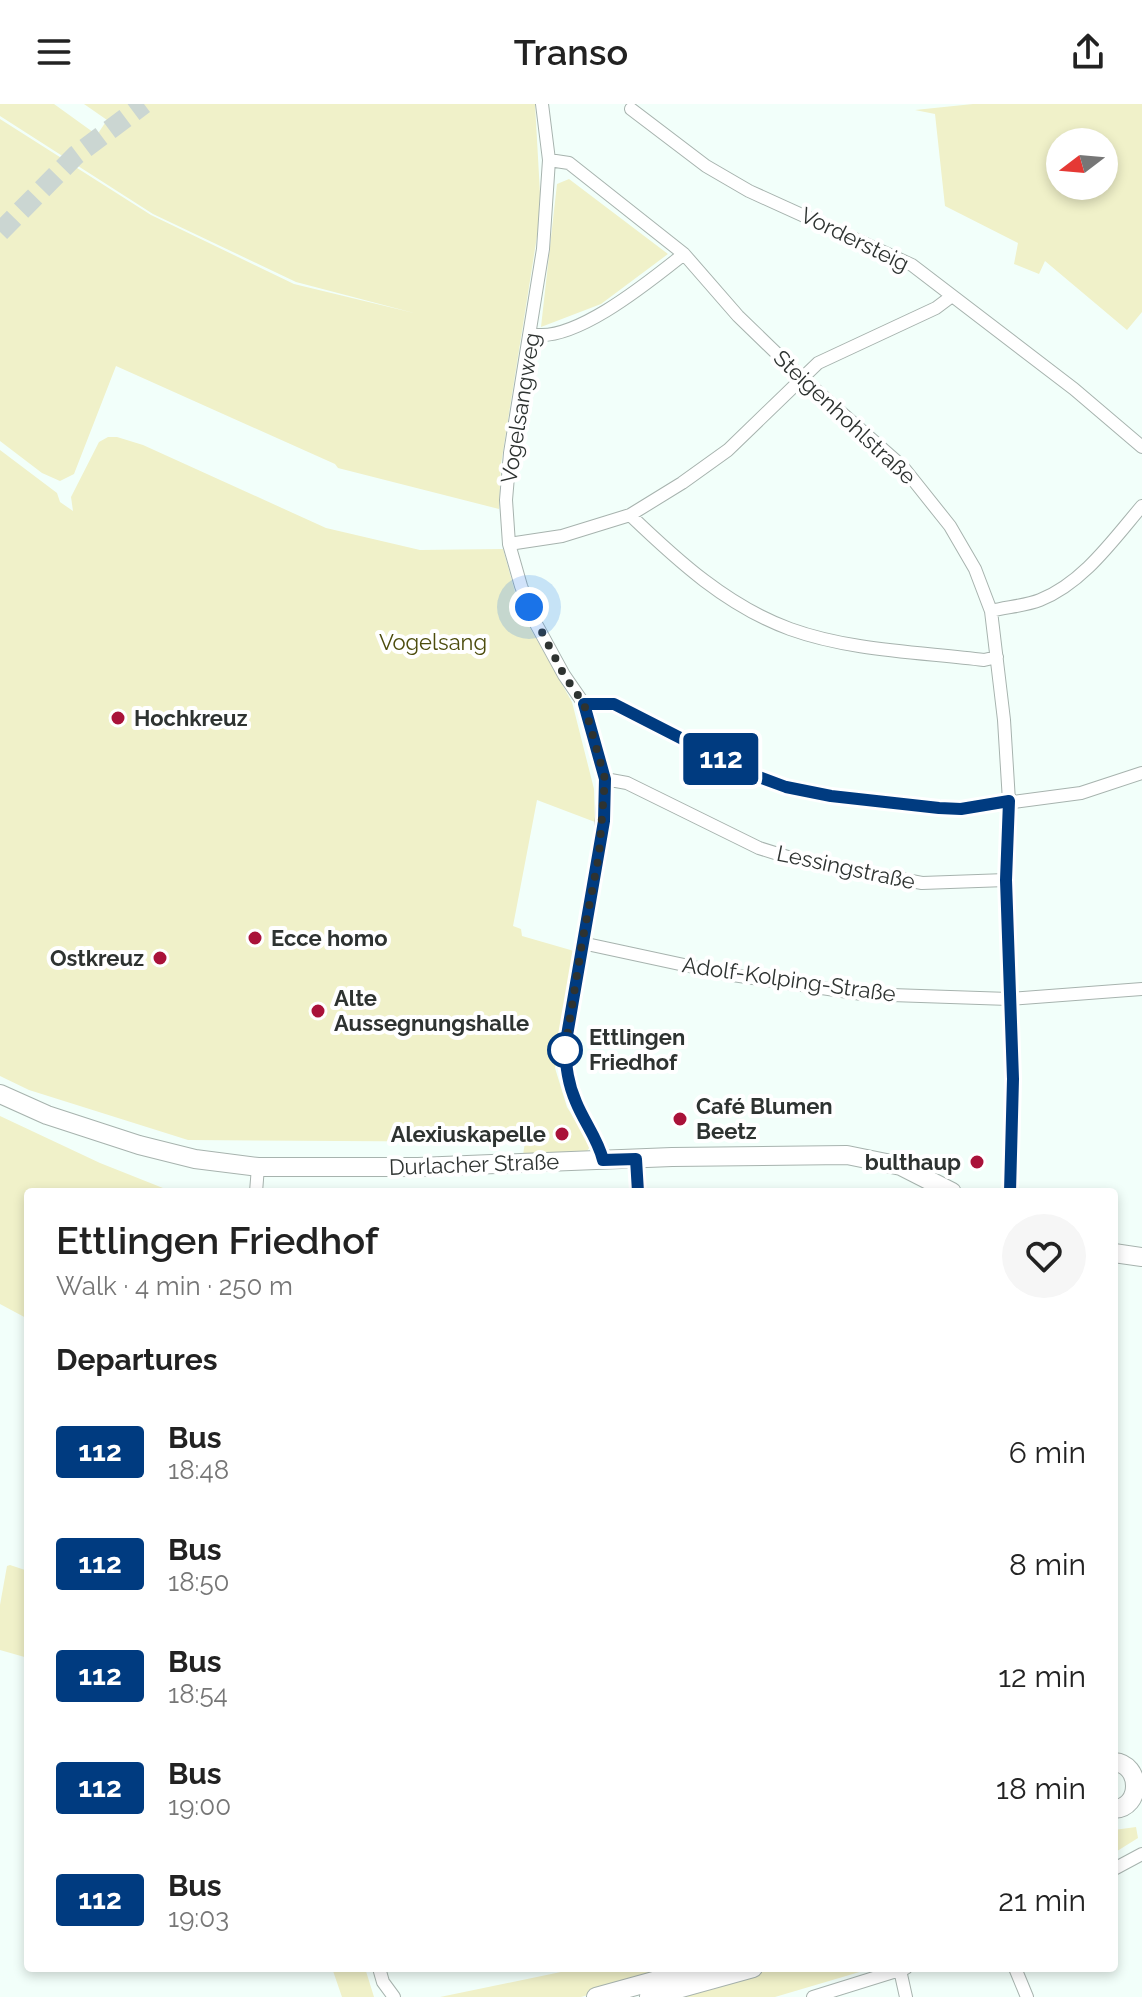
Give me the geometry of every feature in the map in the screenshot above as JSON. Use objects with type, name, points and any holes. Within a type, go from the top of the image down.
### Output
[{"type":"main road","name":"Durlacher Straße","points":[[0,1094],[47,1115],[139,1145],[195,1159],[258,1167],[362,1168],[775,1155],[857,1156],[901,1166],[944,1188]]},
{"type":"main road","points":[[1118,1254],[1142,1257]]},
{"type":"main road","points":[[1118,1762],[1139,1768],[1141,1783],[1139,1803],[1118,1809]]},
{"type":"main road","points":[[596,1997],[687,1972]]},
{"type":"main road","points":[[649,1997],[739,1972]]},
{"type":"street","name":"Vogelsangweg","points":[[542,104],[549,160],[543,249],[532,334],[510,453],[506,500],[509,544],[521,586],[535,622],[584,704],[605,779],[599,855],[565,1047],[566,1075],[603,1160]]},
{"type":"street","name":"Vordersteig","points":[[631,109],[717,172],[749,191],[912,265],[1074,389],[1142,447]]},
{"type":"street","name":"Steigenhohlstraße","points":[[549,160],[569,163],[684,254],[738,316],[801,377],[903,467],[950,526],[975,569],[991,611],[1009,801],[1006,880],[1013,1079],[1010,1188]]},
{"type":"street","points":[[532,334],[541,336],[561,331],[607,311],[684,254]]},
{"type":"street","points":[[509,544],[562,536],[630,515],[728,450],[818,363],[936,308],[952,296]]},
{"type":"street","points":[[991,611],[1040,600],[1070,583],[1092,563],[1142,506]]},
{"type":"street","points":[[630,515],[681,564],[724,595],[788,628],[866,646],[984,660],[997,657]]},
{"type":"street","points":[[584,704],[614,704],[751,774],[786,787],[831,796],[961,809],[1081,793],[1142,773]]},
{"type":"street","name":"Lessingstraße","points":[[605,779],[627,783],[759,848],[794,859],[922,883],[1006,880]]},
{"type":"street","name":"Adolf-Kolping-Straße","points":[[582,943],[726,974],[862,994],[1009,999],[1142,989]]},
{"type":"street","points":[[636,1159],[638,1188]]},
{"type":"street","points":[[256,1188],[258,1167]]},
{"type":"street","points":[[1118,1867],[1142,1854]]},
{"type":"street","points":[[380,1972],[382,1997]]},
{"type":"street","points":[[813,1997],[893,1972]]},
{"type":"street","points":[[903,1972],[906,1997]]},
{"type":"street","points":[[1017,1972],[1027,1997]]},
{"type":"street","points":[[383,1982],[394,1997]]},
{"type":"green space","points":[[0,104],[54,104],[97,135],[107,120],[84,104],[535,104],[541,211],[501,464],[499,509],[338,468],[116,366],[74,474],[60,481],[42,473],[0,441],[0,119],[151,215],[294,284],[414,313],[296,282],[153,214],[0,116]]},
{"type":"green space","points":[[973,104],[1142,104],[1142,312],[1127,330],[1045,261],[1039,274],[1014,264],[1018,243],[945,206],[935,114],[915,110]]},
{"type":"green space","points":[[569,179],[668,254],[601,304],[541,327],[557,184]]},
{"type":"green space","name":"Vogelsang","points":[[108,437],[143,445],[326,528],[420,550],[503,549],[520,610],[572,702],[594,789],[595,822],[537,800],[513,926],[521,929],[522,936],[574,951],[555,1068],[567,1107],[588,1141],[590,1147],[587,1151],[523,1155],[525,1142],[188,1140],[29,1090],[0,1076],[0,450],[57,493],[60,502],[73,511],[71,497],[99,442]]},
{"type":"green space","points":[[0,1116],[100,1163],[163,1188],[24,1188],[24,1317],[0,1304]]},
{"type":"green space","points":[[7,1566],[24,1570],[24,1657],[0,1650],[0,1605]]},
{"type":"green space","points":[[1136,1827],[1138,1838],[1118,1850],[1118,1829]]},
{"type":"green space","points":[[333,1972],[366,1972],[374,1997],[342,1997]]},
{"type":"green space","points":[[561,1972],[672,1972],[581,1997],[440,1997]]},
{"type":"green space","points":[[758,1972],[859,1972],[775,1997],[666,1997]]},
{"type":"tunnel","points":[[0,232],[76,155],[144,104]]},
{"type":"bus line","name":"112","points":[[638,1188],[636,1159],[603,1160],[566,1075],[565,1047],[604,821],[605,779],[584,704],[614,704],[751,774],[786,787],[831,796],[939,808],[961,809],[1009,801],[1006,880],[1013,1079],[1010,1188]]},
{"type":"place","name":"Hochkreuz","points":[[118,718]]},
{"type":"place","name":"Ecce homo","points":[[255,938]]},
{"type":"place","name":"Ostkreuz","points":[[160,958]]},
{"type":"place","name":"Alte Aussegnungshalle","points":[[318,1011]]},
{"type":"place","name":"Ettlingen Friedhof","points":[[565,1050]]},
{"type":"place","name":"Café Blumen Beetz","points":[[680,1119]]},
{"type":"place","name":"Alexiuskapelle","points":[[562,1134]]},
{"type":"place","name":"bulthaup","points":[[977,1162]]},
{"type":"route","points":[[529,607],[564,675],[584,704],[605,779],[599,855],[565,1050]]}]
